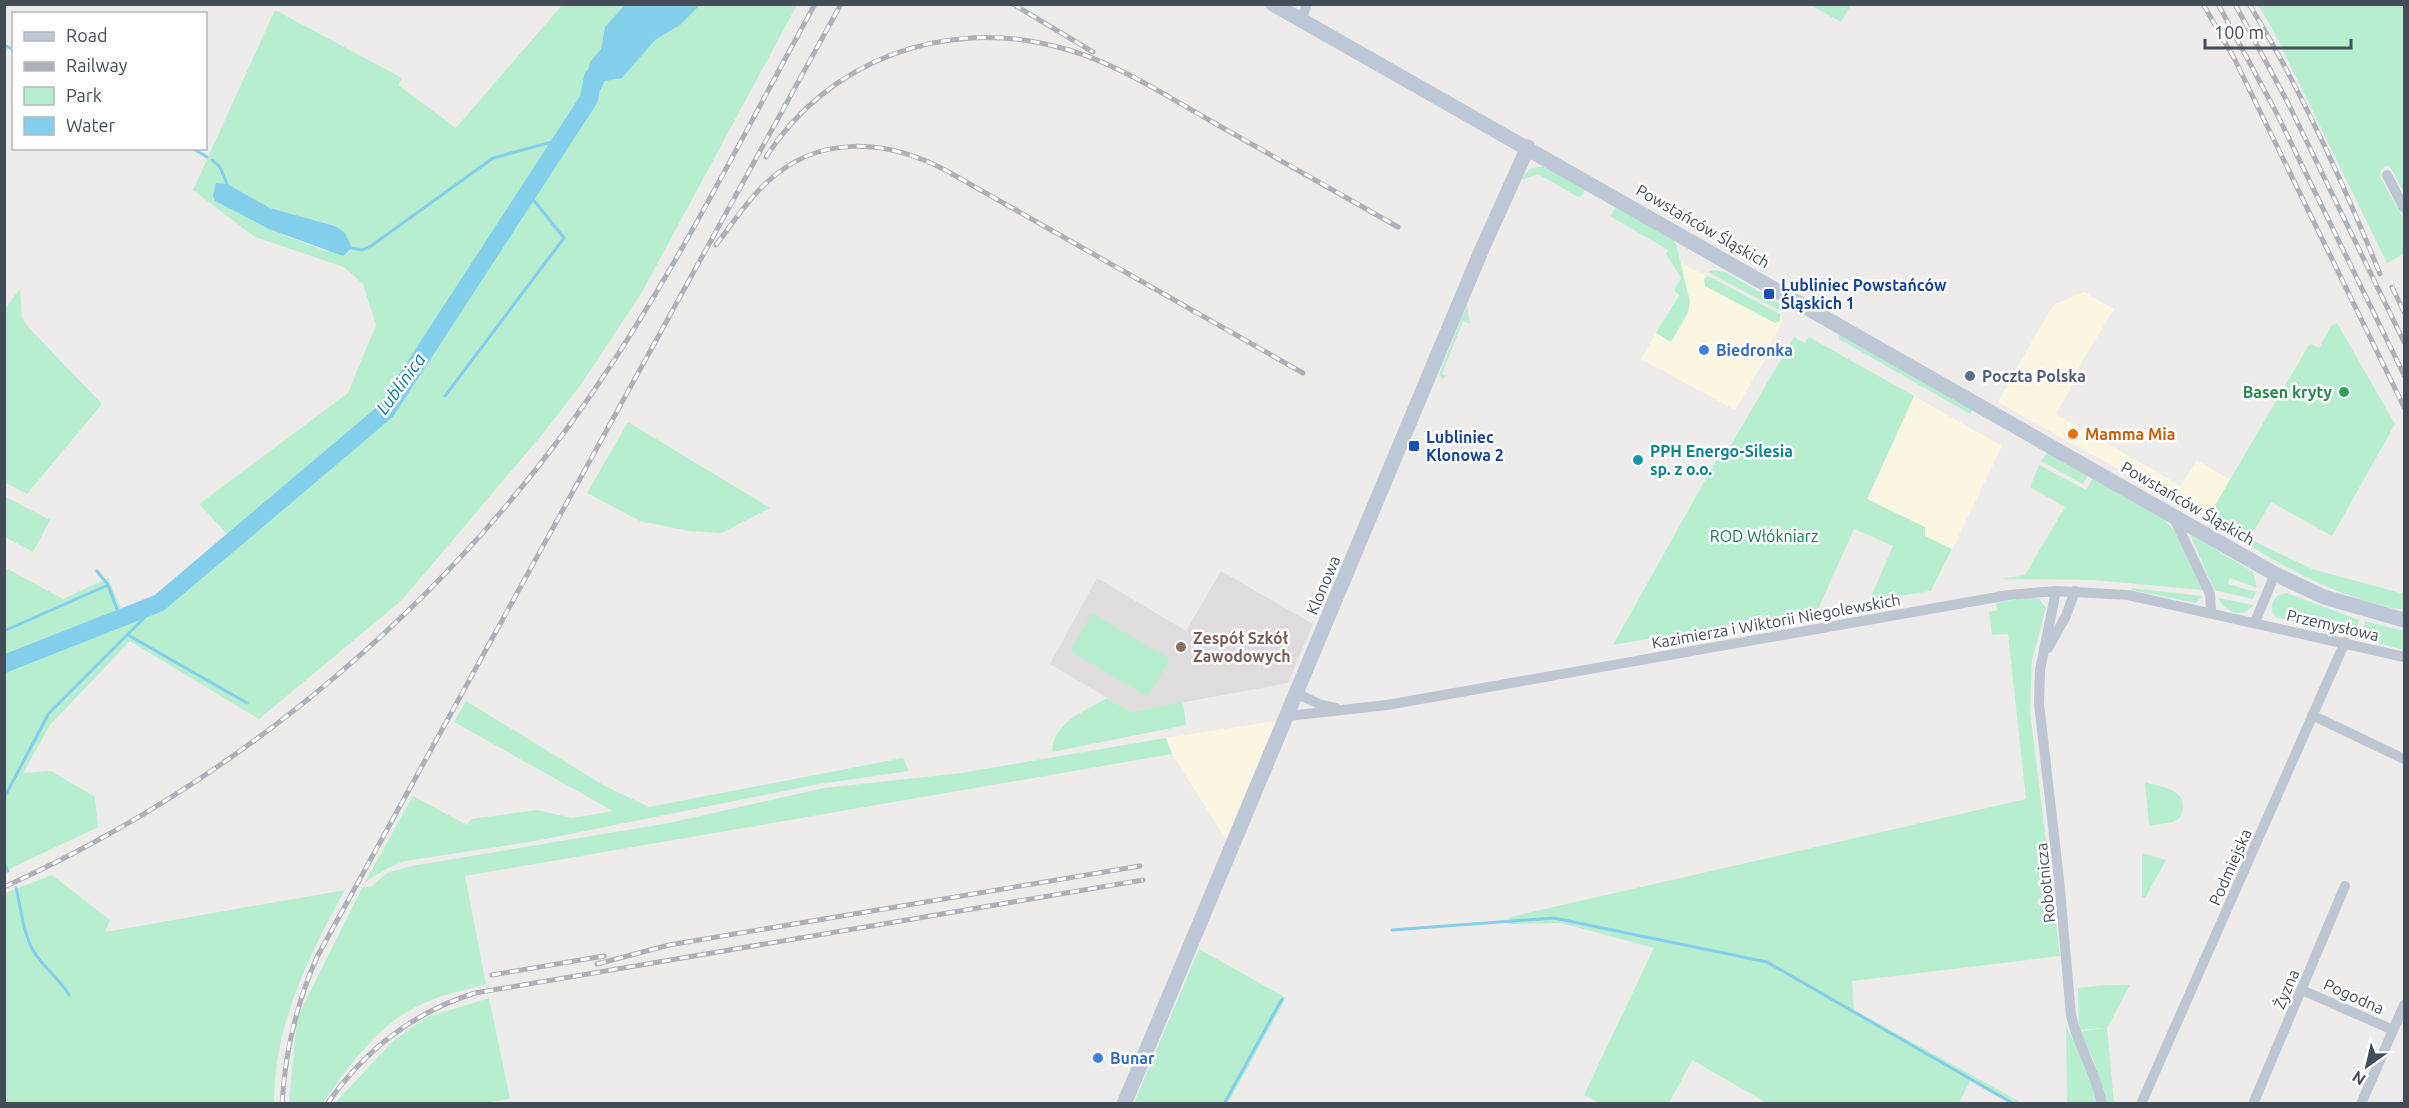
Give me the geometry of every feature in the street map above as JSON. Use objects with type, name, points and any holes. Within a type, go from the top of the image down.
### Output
[{"type":"main road","name":"Powstańców Śląskich","points":[[1273,4],[2275,574],[2324,597],[2402,620]]},
{"type":"main road","name":"Klonowa","points":[[1124,1104],[1298,694],[1482,249],[1528,147]]},
{"type":"street","points":[[1301,20],[1307,4]]},
{"type":"street","points":[[2387,175],[2404,208]]},
{"type":"street","points":[[2172,514],[2210,594],[2211,612]]},
{"type":"street","points":[[2255,622],[2275,574]]},
{"type":"street","name":"Kazimierza i Wiktorii Niegolewskich","points":[[1288,716],[1397,704],[2008,596],[2056,591],[2128,595],[2255,622]]},
{"type":"street","name":"Robotnicza","points":[[2056,591],[2039,678],[2040,721],[2053,818],[2071,1015],[2074,1031],[2089,1060],[2102,1104]]},
{"type":"street","name":"Robotnicza","points":[[2044,656],[2066,616],[2075,591]]},
{"type":"street","name":"Przemysłowa","points":[[2255,622],[2404,657]]},
{"type":"street","name":"Podmiejska","points":[[2141,1104],[2344,642]]},
{"type":"street","points":[[1298,694],[1319,704],[1348,710]]},
{"type":"street","points":[[2312,715],[2404,759]]},
{"type":"street","name":"Żyzna","points":[[2253,1104],[2344,886]]},
{"type":"street","name":"Pogodna","points":[[2302,990],[2393,1030]]},
{"type":"street","points":[[2361,1104],[2404,1005]]},
{"type":"shaded area","points":[[1680,262],[1782,317],[1782,323],[1765,354],[1766,358],[1735,410],[1641,359],[1685,283]]},
{"type":"shaded area","points":[[2084,292],[2114,309],[2078,368],[2081,370],[2056,414],[2181,486],[2197,460],[2230,480],[2207,519],[1998,402],[2055,304]]},
{"type":"shaded area","points":[[1914,396],[2002,446],[1932,591],[1869,601],[1893,546],[1854,529]]},
{"type":"shaded area","name":"Zespół Szkół Zawodowych","points":[[1221,571],[1313,624],[1288,683],[1131,712],[1050,664],[1097,578],[1186,631]]},
{"type":"shaded area","points":[[1276,721],[1226,839],[1172,754],[1166,738]]},
{"type":"green space","points":[[562,5],[797,5],[642,292],[582,383],[545,431],[402,600],[259,719],[130,641],[50,725],[23,773],[51,771],[95,797],[98,827],[5,871],[4,567],[63,599],[108,578],[124,616],[180,588],[234,541],[199,504],[348,393],[376,325],[363,284],[344,267],[255,237],[193,190],[275,10],[402,78],[398,85],[456,128]],"holes":[[[231,187],[270,208],[335,226],[328,252],[269,229],[215,201]]]},
{"type":"green space","points":[[1810,5],[1851,5],[1841,22]]},
{"type":"green space","points":[[2258,5],[2404,5],[2404,193],[2389,165],[2381,169],[2380,177],[2404,219],[2404,254],[2387,263],[2272,28]]},
{"type":"green space","points":[[1544,166],[1585,189],[1583,195],[1578,197],[1538,174],[1521,180],[1529,169]]},
{"type":"green space","points":[[1617,206],[1671,237],[1676,244],[1690,302],[1688,313],[1671,342],[1656,333],[1679,295],[1674,290],[1681,278],[1666,254],[1668,250],[1610,216]]},
{"type":"green space","points":[[1714,270],[1725,272],[1779,303],[1781,311],[1708,272]]},
{"type":"green space","points":[[1708,276],[1780,314],[1780,321],[1775,323],[1705,286],[1704,279]]},
{"type":"green space","points":[[20,289],[22,318],[29,328],[102,404],[27,494],[4,482],[5,309]]},
{"type":"green space","points":[[1467,305],[1470,324],[1463,321],[1442,374],[1447,376],[1443,379],[1440,372]]},
{"type":"green space","points":[[2337,323],[2395,424],[2332,536],[2271,502],[2249,539],[2312,569],[2404,594],[2404,610],[2351,596],[2301,575],[2207,519],[2309,345],[2319,348],[2332,325]]},
{"type":"green space","points":[[1840,332],[1973,408],[1970,414],[1839,339]]},
{"type":"green space","name":"ROD Włókniarz","points":[[1794,337],[1805,343],[1809,337],[1914,396],[1867,499],[1925,527],[1925,536],[1952,549],[1931,591],[1869,601],[1893,546],[1854,529],[1818,609],[1613,645],[1723,448],[1728,450]]},
{"type":"green space","points":[[628,422],[770,508],[721,533],[689,531],[640,521],[587,493]]},
{"type":"green space","points":[[2048,452],[2088,475],[2083,484],[2041,461]]},
{"type":"green space","points":[[2039,465],[2086,490],[2093,478],[2162,517],[2175,532],[2203,590],[2094,580],[2003,579],[2025,575],[2065,507],[2030,487]]},
{"type":"green space","points":[[4,496],[50,520],[33,552],[5,537]]},
{"type":"green space","points":[[2190,534],[2253,572],[2257,588],[2230,578],[2228,584],[2256,592],[2253,599],[2214,590]]},
{"type":"green space","points":[[2132,588],[2202,596],[2196,603],[2131,590]]},
{"type":"green space","points":[[2287,593],[2359,620],[2355,636],[2276,617],[2272,609],[2274,600],[2278,595]]},
{"type":"green space","points":[[2029,597],[2039,599],[2046,608],[2032,660],[2030,711],[2060,956],[1852,981],[1854,1010],[2022,1103],[2009,1103],[1970,1081],[1959,1103],[1767,1103],[1692,1060],[1669,1103],[1600,1103],[1584,1095],[1654,948],[1561,923],[1508,924],[1510,917],[2026,799],[2008,634],[1992,635],[1989,612],[1997,610],[1996,603]]},
{"type":"green space","points":[[2218,598],[2254,605],[2239,613],[2230,610]]},
{"type":"green space","points":[[1092,613],[1170,659],[1148,697],[1070,651]]},
{"type":"green space","points":[[2365,621],[2404,631],[2404,650],[2362,639]]},
{"type":"green space","points":[[1107,698],[1131,712],[1183,702],[1186,725],[1052,752],[1058,733],[1064,725]]},
{"type":"green space","points":[[466,701],[605,786],[649,807],[903,758],[909,771],[819,784],[530,842],[405,861],[365,882],[413,796],[467,825],[471,819],[537,810],[572,818],[613,811],[454,722]]},
{"type":"green space","points":[[1166,738],[1172,754],[465,876],[486,984],[428,1001],[391,1023],[365,1048],[323,1103],[289,1103],[297,1018],[362,888],[372,886],[387,873],[411,866],[669,823],[824,788],[961,773]]},
{"type":"green space","points":[[2145,782],[2168,789],[2179,796],[2183,809],[2180,818],[2172,822],[2149,826]]},
{"type":"green space","points":[[2142,853],[2166,860],[2145,898],[2142,896]]},
{"type":"green space","points":[[52,875],[110,920],[105,932],[345,890],[306,966],[287,1019],[280,1046],[274,1103],[5,1103],[5,893]]},
{"type":"green space","points":[[1199,949],[1286,998],[1228,1103],[1134,1103]]},
{"type":"green space","points":[[2130,985],[2107,1028],[2114,1103],[2107,1103],[2093,1058],[2078,1032],[2103,1028],[2079,1030],[2078,988]]},
{"type":"green space","points":[[489,998],[510,1099],[475,1104],[335,1103],[393,1041],[427,1017]]},
{"type":"green space","points":[[2066,1026],[2086,1062],[2099,1103],[2067,1103]]},
{"type":"water","points":[[625,5],[700,5],[680,25],[655,40],[622,78],[605,81],[596,98],[589,99],[587,77],[590,62],[601,49],[605,27]]},
{"type":"water","points":[[216,183],[227,184],[270,208],[335,226],[345,233],[352,248],[343,256],[269,229],[215,201],[213,196]]},
{"type":"waterway","points":[[4,45],[12,49]]},
{"type":"waterway","name":"Lublinica","points":[[4,664],[159,603],[386,411],[589,99],[593,77]]},
{"type":"waterway","points":[[352,248],[362,250],[371,246],[493,158],[563,139]]},
{"type":"waterway","points":[[195,150],[207,157]]},
{"type":"waterway","points":[[212,160],[220,167],[227,184]]},
{"type":"waterway","points":[[445,396],[564,238],[528,193]]},
{"type":"waterway","points":[[97,571],[108,585]]},
{"type":"waterway","points":[[4,631],[108,585],[121,620]]},
{"type":"waterway","points":[[4,798],[49,713],[159,603]]},
{"type":"waterway","points":[[128,635],[247,703]]},
{"type":"waterway","points":[[4,863],[8,871]]},
{"type":"waterway","points":[[16,888],[30,945],[69,995]]},
{"type":"waterway","points":[[1392,930],[1554,918],[1767,962],[2014,1104]]},
{"type":"waterway","points":[[1224,1104],[1282,999]]},
{"type":"railway","points":[[4,887],[91,844],[176,794],[257,739],[334,678],[406,612],[474,542],[537,467],[595,389],[625,343],[710,199],[815,4]]},
{"type":"railway","points":[[282,1104],[293,1029],[303,993],[317,957],[841,4]]},
{"type":"railway","points":[[1013,4],[1093,52]]},
{"type":"railway","points":[[2203,4],[2234,58],[2404,407]]},
{"type":"railway","points":[[2218,4],[2276,112],[2404,375]]},
{"type":"railway","points":[[2235,4],[2289,105],[2404,342]]},
{"type":"railway","points":[[2249,4],[2320,136],[2380,274]]},
{"type":"railway","points":[[766,157],[792,123],[822,95],[855,72],[892,55],[931,43],[971,38],[1013,39],[1054,46],[1115,68],[1398,227]]},
{"type":"railway","points":[[716,245],[745,206],[765,184],[786,167],[807,156],[830,149],[853,146],[901,152],[947,171],[1303,373]]},
{"type":"railway","points":[[2392,287],[2404,312]]},
{"type":"railway","points":[[597,964],[669,945],[1140,866]]},
{"type":"railway","points":[[327,1104],[357,1067],[392,1036],[431,1011],[475,993],[1143,880]]},
{"type":"railway","points":[[492,975],[604,956]]},
{"type":"place","name":"Lubliniec Powstańców Śląskich 1","points":[[1769,294]]},
{"type":"place","name":"Biedronka","points":[[1704,350]]},
{"type":"place","name":"Poczta Polska","points":[[1970,376]]},
{"type":"place","name":"Basen kryty","points":[[2344,392]]},
{"type":"place","name":"Mamma Mia","points":[[2073,434]]},
{"type":"place","name":"Lubliniec Klonowa 2","points":[[1414,446]]},
{"type":"place","name":"PPH Energo-Silesia sp. z o.o.","points":[[1638,460]]},
{"type":"place","name":"Zespół Szkół Zawodowych","points":[[1181,647]]},
{"type":"place","name":"Bunar","points":[[1098,1058]]}]
